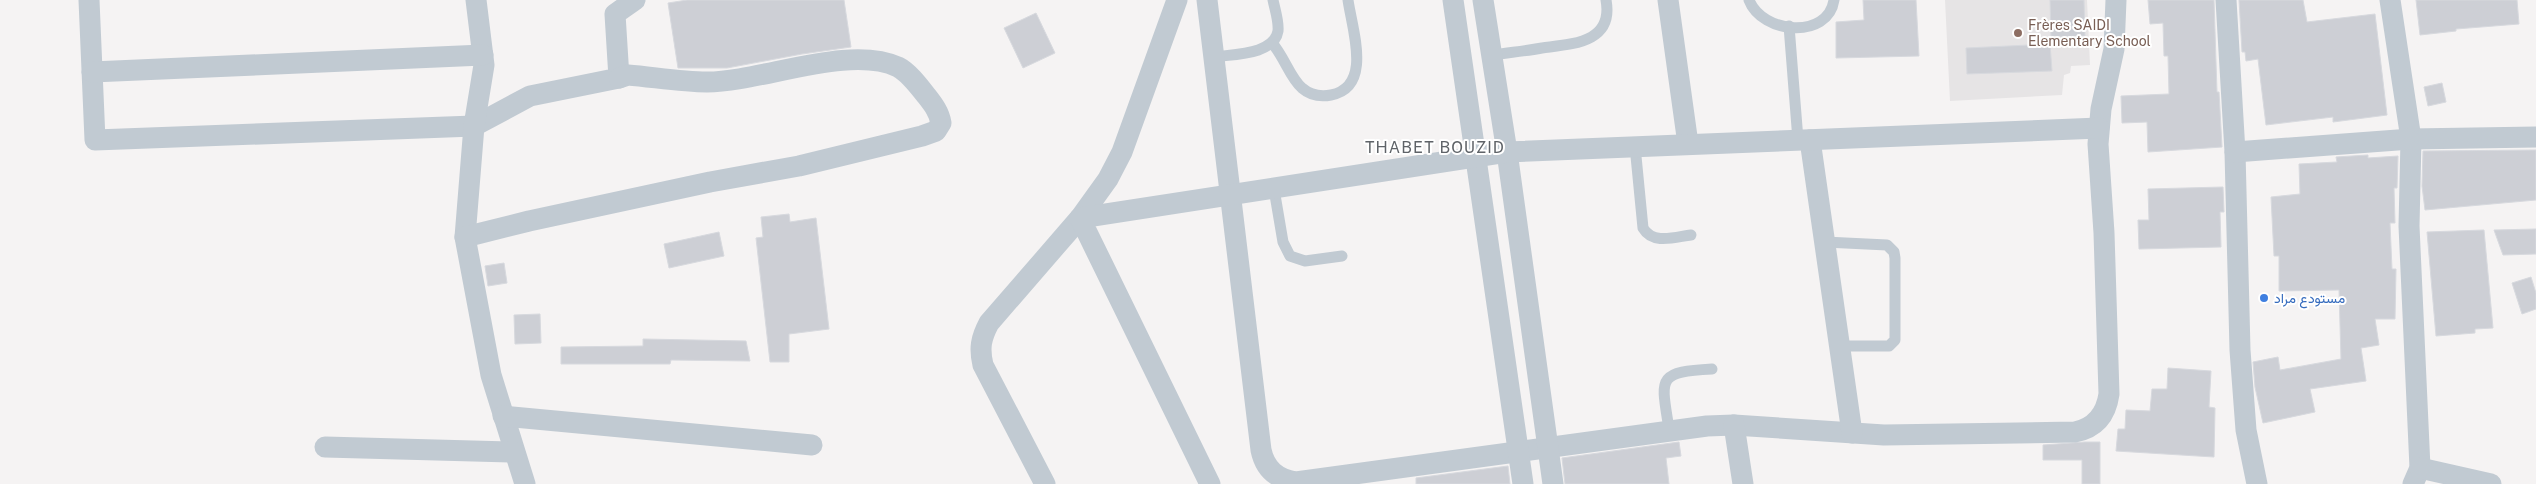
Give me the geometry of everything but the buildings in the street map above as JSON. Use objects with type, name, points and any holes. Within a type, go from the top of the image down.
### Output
[{"type":"street","points":[[89,0],[95,140],[474,126],[530,96],[628,75],[707,82],[752,78],[828,62],[874,61],[899,68],[919,86],[936,108],[941,123],[936,131],[922,136],[800,166],[710,182],[529,221],[465,237]]},
{"type":"street","points":[[476,0],[484,65],[474,126],[465,237],[481,328],[503,416],[525,484]]},
{"type":"street","points":[[619,78],[615,14],[635,0]]},
{"type":"street","points":[[1045,484],[983,365],[980,350],[982,336],[989,323],[1080,218],[1108,179],[1122,152],[1177,0]]},
{"type":"street","points":[[1207,0],[1261,450],[1266,466],[1278,477],[1296,482],[1419,474],[1518,451],[1670,430],[1734,425],[1884,435],[2075,432],[2091,427],[2104,413],[2109,394],[2099,128],[2100,109],[2114,49],[2116,0]]},
{"type":"street","points":[[1453,0],[1474,156],[1523,484]]},
{"type":"street","points":[[1483,0],[1507,152],[1553,484]]},
{"type":"street","points":[[1668,0],[1688,144]]},
{"type":"street","points":[[2226,0],[2235,152],[2240,350],[2246,430],[2257,484],[2262,484]]},
{"type":"street","points":[[2390,0],[2411,138],[2409,226],[2417,476],[2491,484]]},
{"type":"street","points":[[92,72],[482,55]]},
{"type":"street","points":[[1080,218],[1507,152],[2099,128]]},
{"type":"street","points":[[2235,152],[2411,138],[2536,137]]},
{"type":"street","points":[[1804,140],[1824,242],[1852,433]]},
{"type":"street","points":[[1080,218],[1210,484]]},
{"type":"street","points":[[503,416],[812,444]]},
{"type":"street","points":[[1734,425],[1743,484]]},
{"type":"street","points":[[324,447],[514,452]]},
{"type":"lane","points":[[1214,57],[1259,50],[1272,43],[1278,30],[1273,0]]},
{"type":"lane","points":[[1272,43],[1285,60],[1296,82],[1306,92],[1322,96],[1344,90],[1354,78],[1357,64],[1348,0]]},
{"type":"lane","points":[[1492,55],[1574,44],[1590,39],[1602,28],[1605,20],[1606,0]]},
{"type":"lane","points":[[1749,0],[1754,10],[1767,22],[1776,26],[1805,27],[1819,23],[1830,12],[1834,0]]},
{"type":"lane","points":[[1789,26],[1804,140]]},
{"type":"lane","points":[[1635,146],[1643,228],[1646,232],[1658,238],[1691,235]]},
{"type":"lane","points":[[1274,189],[1284,242],[1290,256],[1305,261],[1342,256]]},
{"type":"lane","points":[[1824,242],[1886,245],[1894,252],[1895,258],[1895,340],[1889,346],[1839,346]]},
{"type":"lane","points":[[1670,430],[1663,388],[1668,378],[1679,372],[1712,369]]},
{"type":"shaded area","name":"Frères SAIDI Elementary School","points":[[1945,0],[2087,0],[2090,65],[2071,66],[2070,73],[2064,75],[2062,95],[1950,101]]},
{"type":"place","name":"Frères SAIDI Elementary School","points":[[2018,33]]},
{"type":"place","name":"مستودع مراد","points":[[2264,298]]},
{"type":"district","name":"THABET BOUZID","points":[[1435,147]]}]
